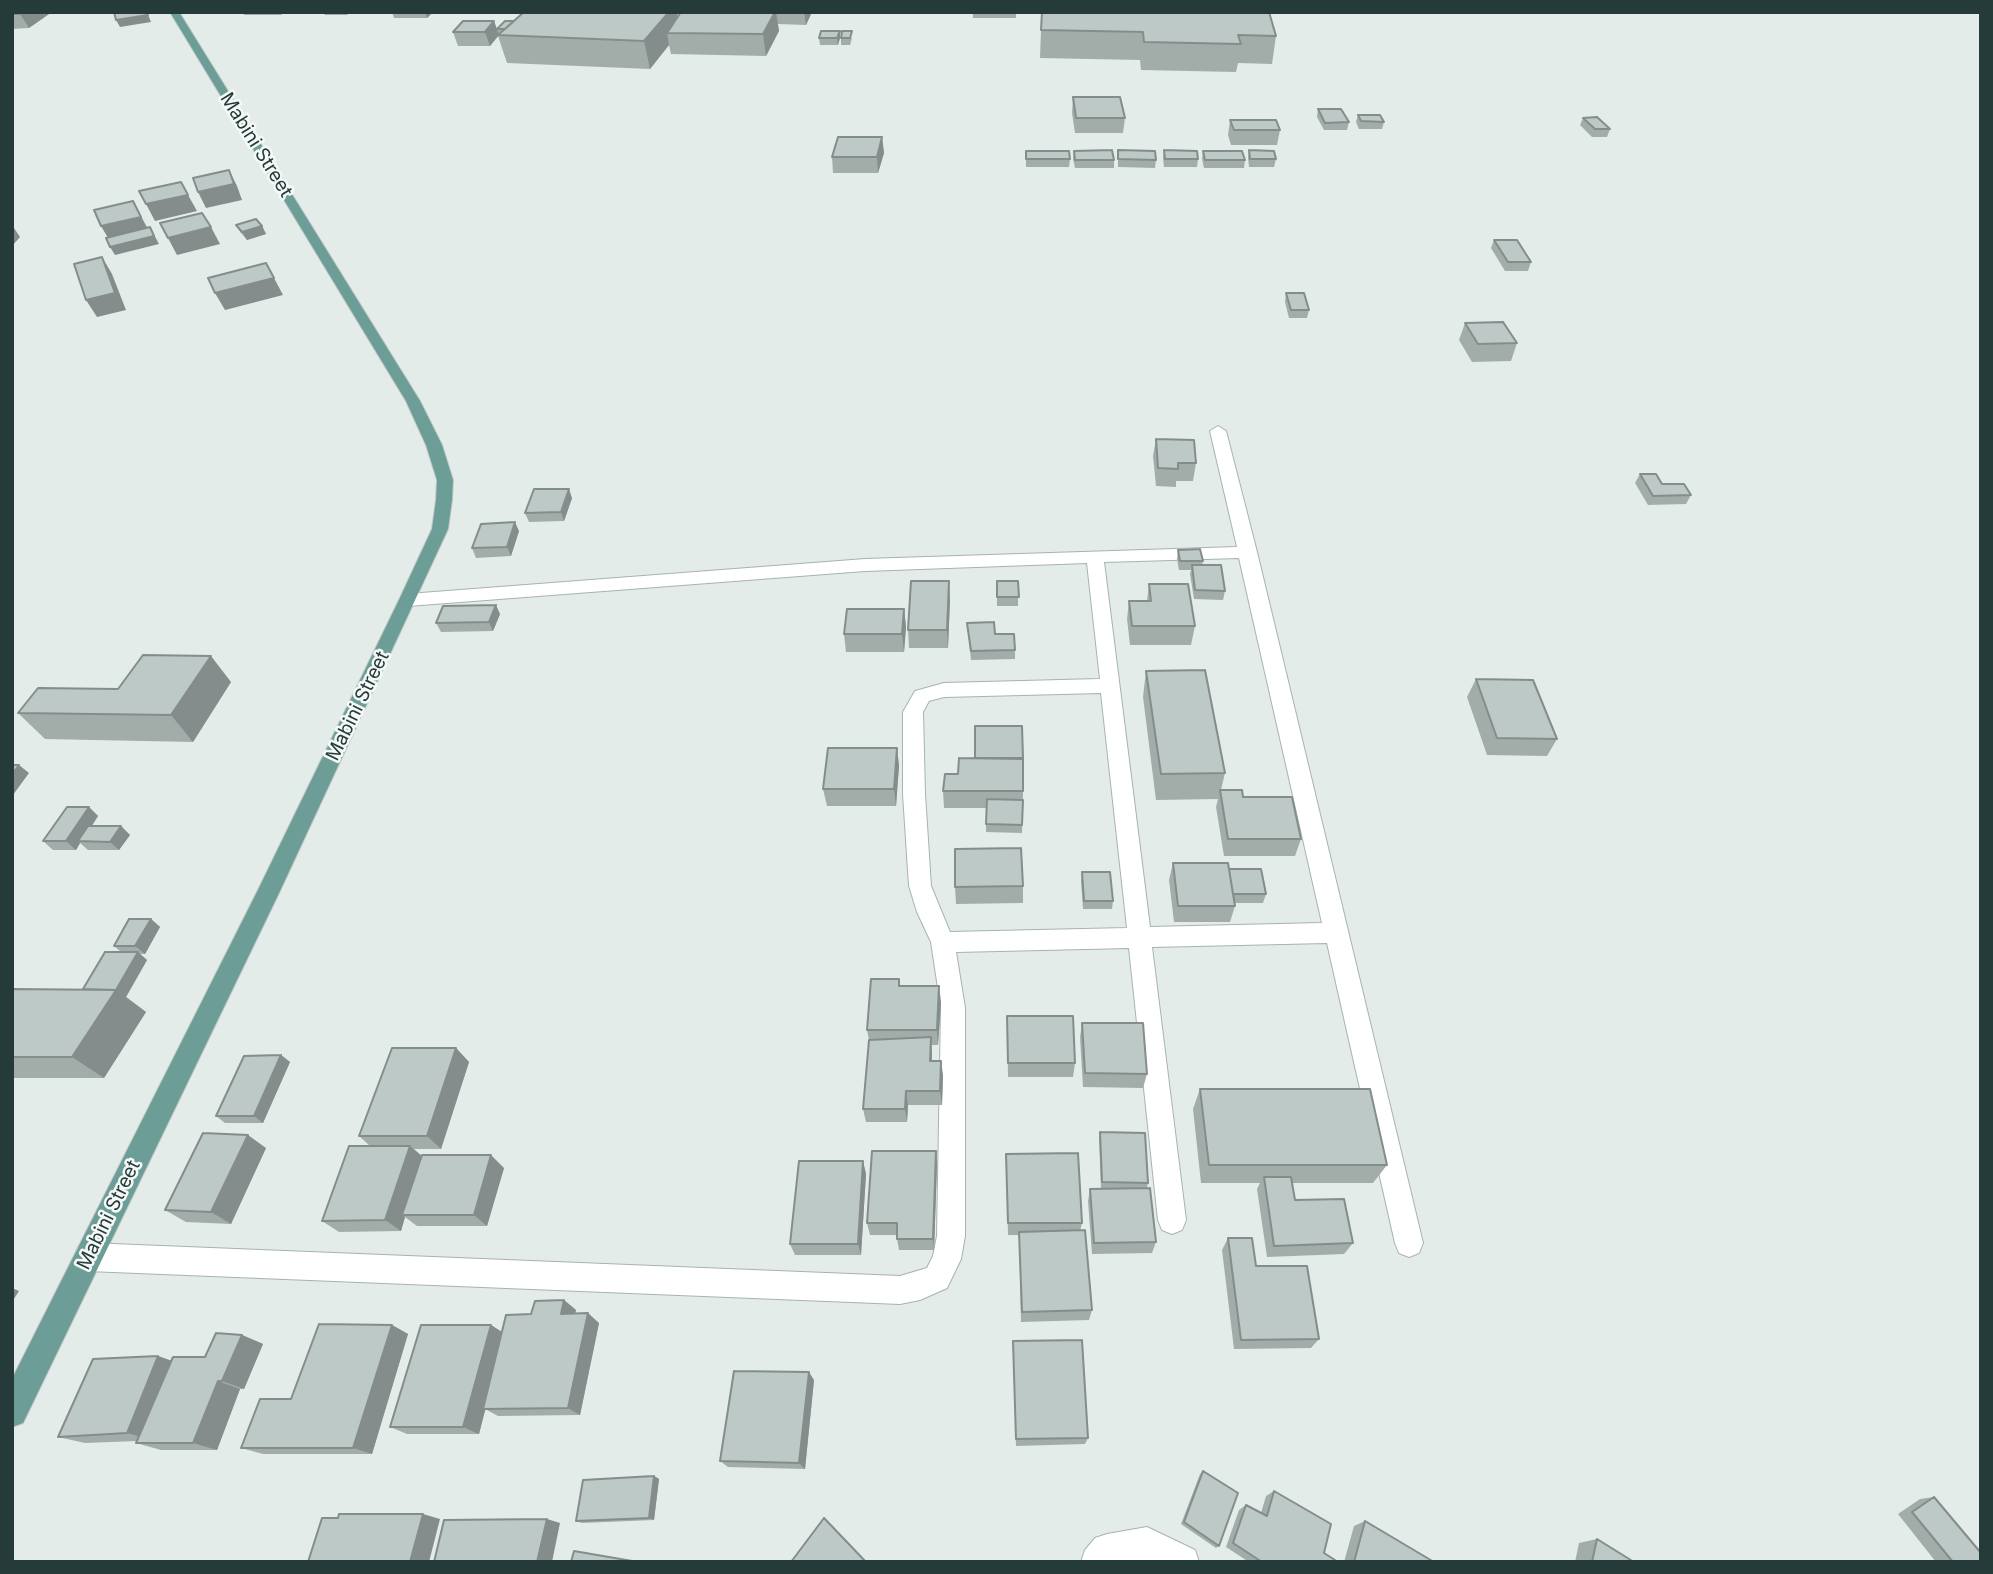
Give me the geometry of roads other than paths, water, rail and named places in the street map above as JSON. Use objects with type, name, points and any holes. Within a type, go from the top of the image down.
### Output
[{"type":"main road","name":"Mabini Street","points":[[12,1412],[408,600],[440,529],[445,480],[434,444],[413,401],[174,12]]},
{"type":"street","points":[[1219,430],[1409,1244]]},
{"type":"street","points":[[408,600],[865,565],[1248,552]]},
{"type":"street","points":[[1095,556],[1172,1220]]},
{"type":"street","points":[[88,1257],[900,1290],[920,1286],[937,1278],[947,1259],[951,1236],[953,1008],[943,942],[928,912],[920,886],[914,794],[916,702],[931,692],[944,690],[1108,686]]},
{"type":"street","points":[[943,942],[1337,933]]},
{"type":"street","points":[[1097,1562],[1107,1550],[1147,1543],[1184,1562]]}]
